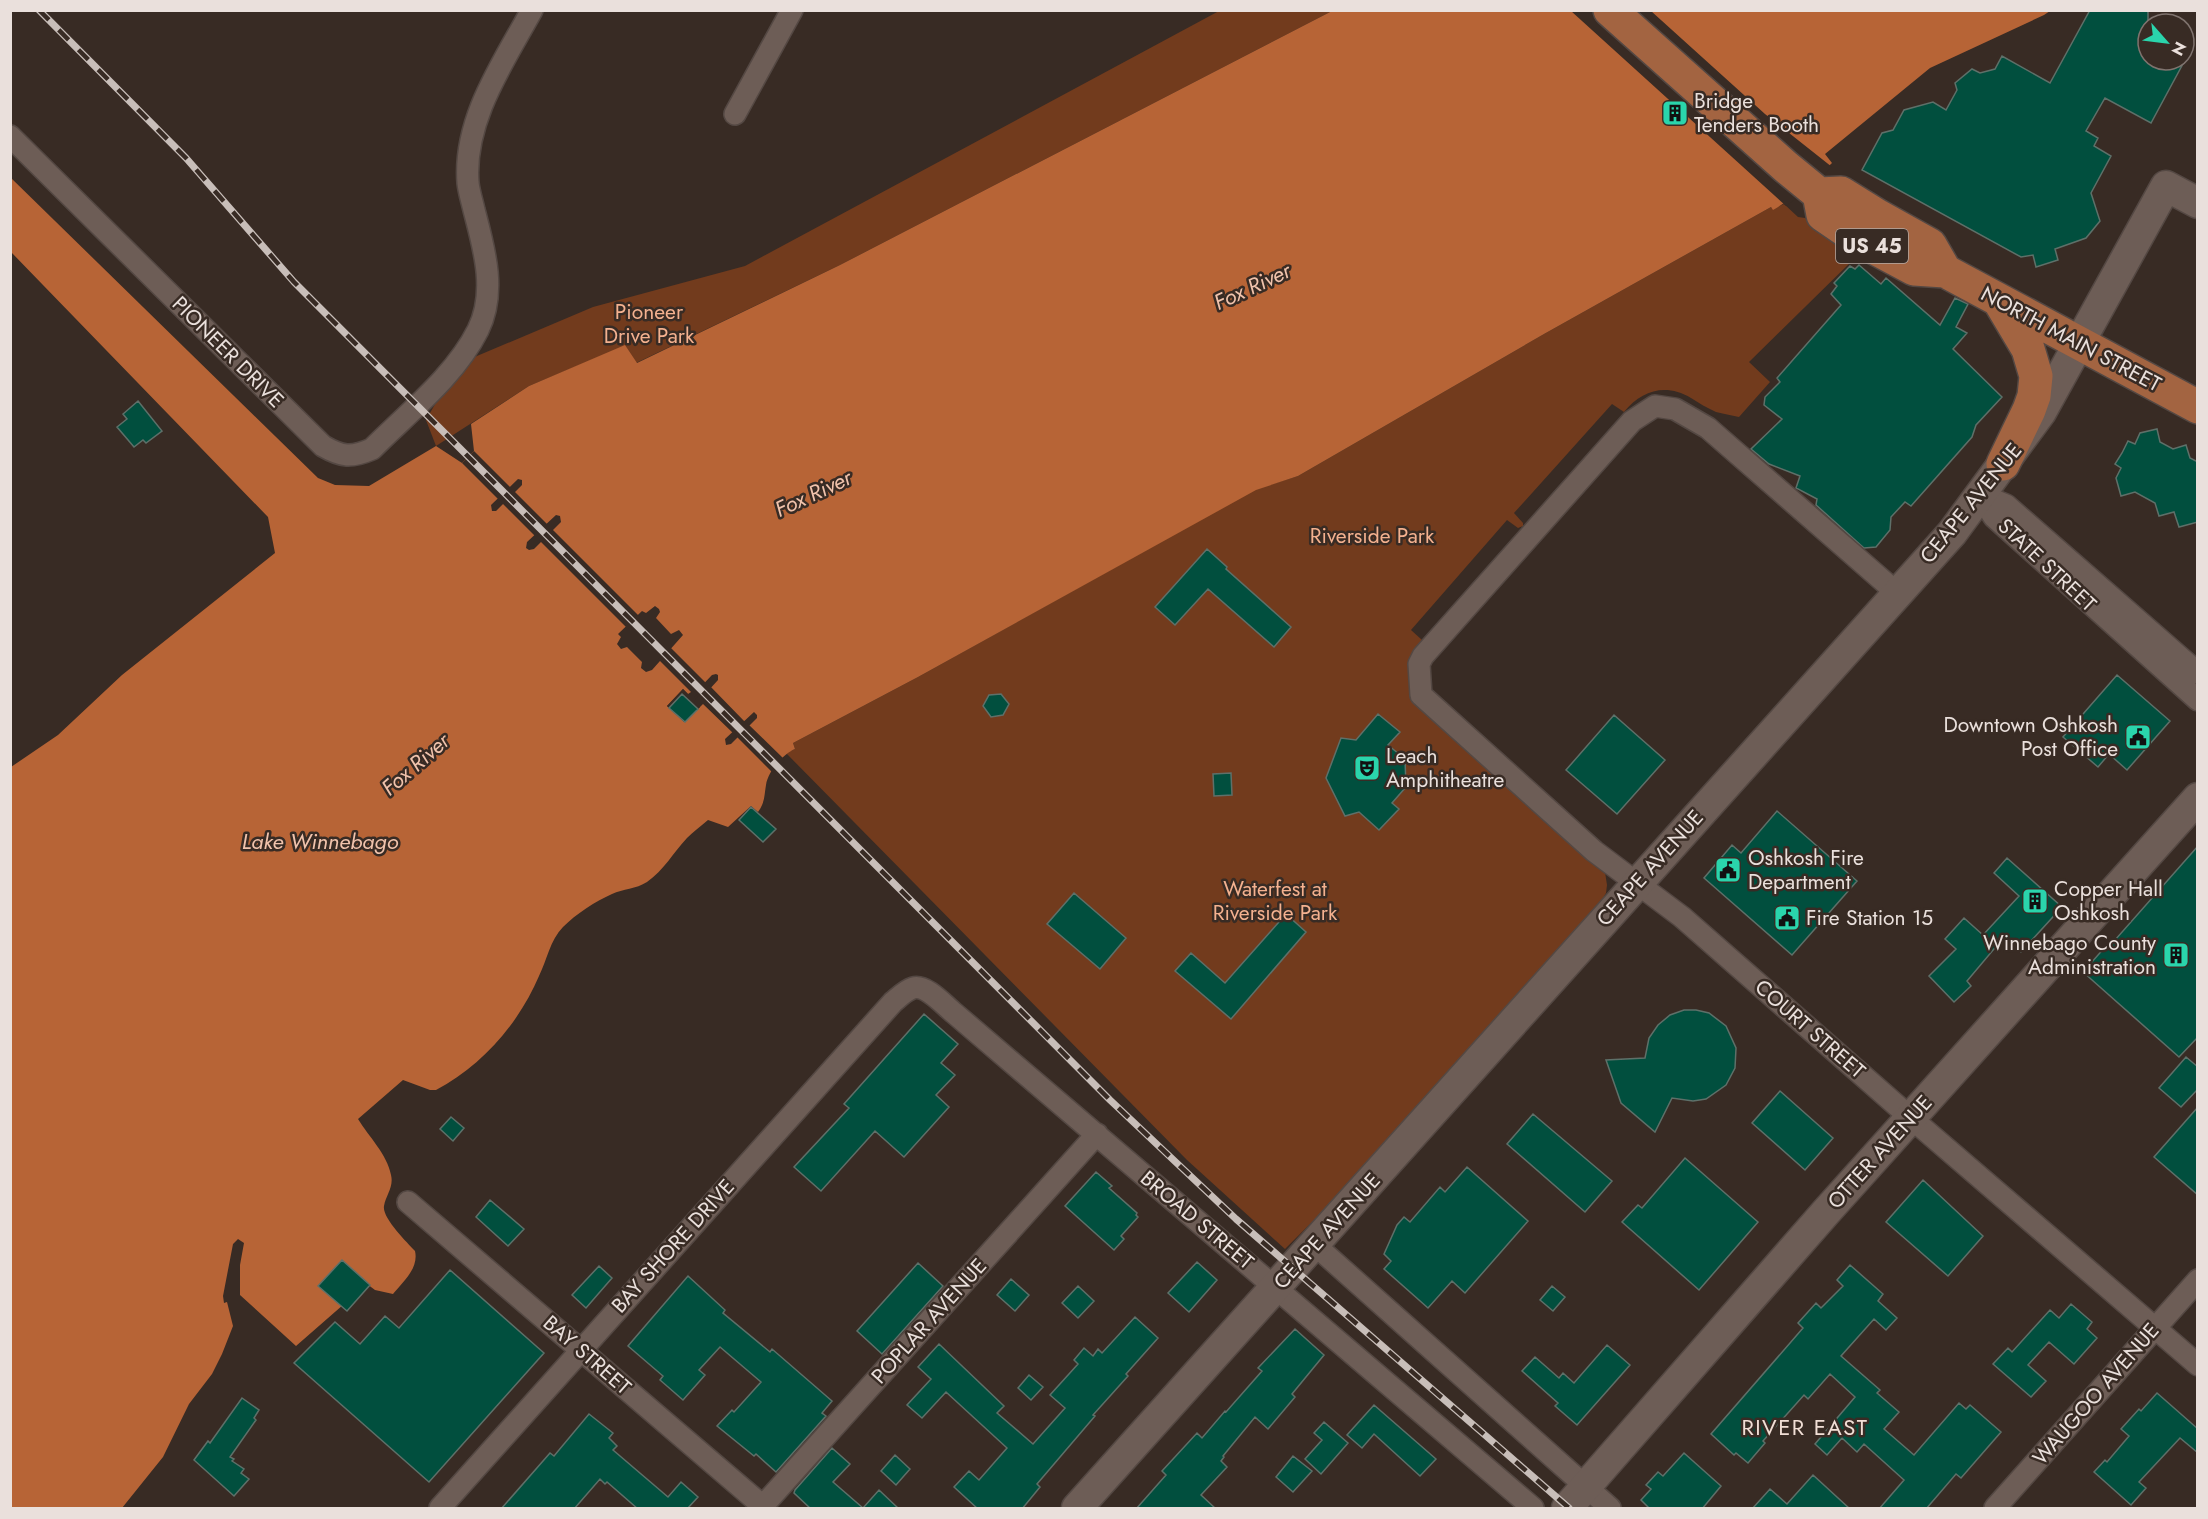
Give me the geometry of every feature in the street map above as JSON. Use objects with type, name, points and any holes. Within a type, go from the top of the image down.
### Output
[{"type":"main road","name":"NORTH MAIN STREET","points":[[1610,10],[1768,152],[1819,194],[1841,194],[1930,245],[1945,271],[2198,407]]},
{"type":"main road","points":[[2000,302],[2028,349],[2036,376],[2034,396],[2029,410],[2003,464]]},
{"type":"street","name":"PIONEER DRIVE","points":[[10,136],[322,446],[336,454],[349,456],[359,454],[372,449],[458,364],[479,328],[487,298],[487,260],[468,183],[471,143],[485,94],[532,10]]},
{"type":"street","points":[[735,114],[792,10]]},
{"type":"street","name":"CEAPE AVENUE","points":[[1077,1509],[1952,533],[2041,412],[2166,186],[2198,203]]},
{"type":"street","name":"COURT STREET","points":[[1897,593],[1708,428],[1675,409],[1655,406],[1632,422],[1423,656],[1419,664],[1421,694],[1594,851],[1682,916],[1911,1118],[2198,1365]]},
{"type":"street","name":"STATE STREET","points":[[1979,494],[2006,505],[2198,673]]},
{"type":"street","name":"STATE STREET","points":[[1979,494],[1994,517],[2198,700]]},
{"type":"street","name":"OTTER AVENUE","points":[[1576,1498],[1826,1212],[2198,798]]},
{"type":"street","name":"BROAD STREET","points":[[910,988],[918,987],[926,990],[1533,1509]]},
{"type":"street","name":"BAY SHORE DRIVE","points":[[440,1509],[893,1002],[910,988]]},
{"type":"street","name":"POPLAR AVENUE","points":[[763,1508],[1097,1134]]},
{"type":"street","name":"BAY STREET","points":[[408,1202],[763,1508]]},
{"type":"street","points":[[1315,1245],[1576,1498],[1610,1509]]},
{"type":"street","name":"WAUGOO AVENUE","points":[[1995,1509],[2198,1280]]},
{"type":"green space","name":"Pioneer Drive Park","points":[[1219,11],[1332,11],[840,265],[636,363],[625,346],[529,386],[436,446],[426,420],[458,364],[593,307],[745,266]]},
{"type":"green space","name":"Waterfest at Riverside Park","points":[[1784,204],[1798,217],[1805,218],[1823,233],[1858,255],[1749,362],[1770,382],[1739,417],[1716,412],[1682,393],[1664,390],[1639,398],[1624,412],[1612,404],[1514,513],[1523,526],[1518,528],[1507,520],[1411,630],[1422,640],[1409,666],[1412,694],[1605,872],[1606,893],[1338,1196],[1285,1249],[1187,1160],[786,753],[795,749],[793,743],[918,677],[1256,489],[1298,476],[1544,334],[1771,207],[1773,209]]},
{"type":"water","points":[[1332,11],[2050,11],[1930,68],[1825,154],[1832,163],[1789,200],[1773,210],[1771,207],[1544,334],[1298,476],[1256,490],[918,677],[793,743],[795,749],[781,759],[770,774],[758,812],[751,806],[728,827],[708,820],[687,838],[647,882],[599,900],[563,927],[552,944],[539,976],[521,1010],[497,1042],[469,1069],[436,1090],[403,1080],[358,1119],[389,1167],[391,1183],[384,1211],[396,1230],[415,1251],[415,1263],[412,1269],[393,1294],[375,1290],[367,1284],[296,1346],[240,1295],[240,1265],[244,1243],[238,1239],[233,1244],[223,1296],[224,1303],[227,1302],[233,1326],[222,1354],[212,1374],[189,1404],[163,1457],[122,1508],[11,1508],[11,767],[58,735],[122,675],[275,553],[268,517],[11,252],[10,177],[318,478],[335,485],[369,486],[436,446],[462,463],[474,451],[471,424],[529,386],[625,345],[637,363],[840,265]],"holes":[[[518,479],[522,480],[522,485],[496,511],[492,511],[491,505]],[[556,515],[560,516],[561,522],[534,549],[526,548],[527,542]],[[655,606],[660,612],[656,618],[671,634],[679,630],[683,635],[652,670],[646,672],[641,668],[642,662],[627,647],[621,649],[617,644],[621,637],[618,634],[642,611],[646,613]],[[712,675],[718,675],[718,680],[697,703],[700,707],[684,722],[667,706],[683,689],[691,697]],[[754,712],[757,718],[731,744],[726,745],[725,739]]]},
{"type":"pier","points":[[1571,11],[1651,11],[1765,114],[1832,167],[1809,189],[1786,206]]},
{"type":"pier","points":[[474,451],[512,489],[500,501],[462,463]]},
{"type":"pier","points":[[513,490],[548,525],[536,537],[501,502]]},
{"type":"pier","points":[[551,528],[640,617],[628,629],[539,540]]},
{"type":"pier","points":[[670,647],[707,684],[693,699],[689,699],[683,693],[672,706],[684,718],[696,707],[694,701],[709,685],[745,722],[734,734],[703,704],[685,722],[667,706],[683,689],[688,694],[691,692],[658,659]]},
{"type":"pier","points":[[747,723],[785,760],[773,773],[735,735]]},
{"type":"building","points":[[2090,10],[2148,10],[2148,12],[2136,12],[2136,72],[2179,72],[2151,123],[2105,98],[2086,131],[2098,138],[2094,146],[2111,156],[2091,193],[2100,221],[2086,238],[2055,249],[2058,260],[2036,267],[2033,255],[2021,257],[1862,170],[1882,133],[1893,130],[1904,110],[1933,102],[1946,110],[1957,90],[1955,83],[1972,69],[1980,73],[1995,69],[2002,56],[2050,83]]},
{"type":"building","points":[[1859,265],[1881,284],[1886,278],[1940,325],[1955,298],[1968,304],[1956,327],[1967,333],[1953,349],[2002,397],[1976,425],[1972,437],[1911,506],[1905,502],[1891,517],[1890,530],[1876,547],[1864,548],[1816,505],[1817,499],[1796,488],[1800,476],[1769,464],[1751,449],[1782,419],[1764,405],[1765,397],[1780,382],[1777,378],[1841,305],[1831,294],[1837,286],[1834,283],[1850,266],[1855,269]]},
{"type":"building","points":[[138,401],[162,431],[146,443],[143,440],[134,447],[117,427],[127,419],[123,414]]},
{"type":"building","points":[[2157,429],[2160,442],[2173,449],[2186,445],[2190,458],[2198,462],[2198,522],[2179,527],[2174,512],[2159,516],[2155,503],[2135,492],[2121,496],[2116,478],[2121,468],[2115,464],[2128,441],[2135,444],[2140,433]]},
{"type":"building","points":[[1207,549],[1291,627],[1274,647],[1208,589],[1175,625],[1155,607]]},
{"type":"building","points":[[2117,675],[2170,721],[2127,770],[2109,754],[2098,767],[2063,737]]},
{"type":"building","points":[[682,694],[698,709],[685,722],[669,708]]},
{"type":"building","points":[[1001,694],[1009,704],[1003,715],[991,717],[983,706],[989,695]]},
{"type":"building","name":"Leach Amphitheatre","points":[[1378,714],[1400,732],[1388,745],[1405,759],[1406,787],[1392,803],[1399,809],[1379,830],[1359,812],[1345,816],[1326,778],[1341,738],[1356,740]]},
{"type":"building","points":[[1614,715],[1665,760],[1617,814],[1566,770]]},
{"type":"building","points":[[1231,773],[1232,795],[1214,796],[1213,774]]},
{"type":"building","points":[[751,807],[776,829],[763,842],[739,820]]},
{"type":"building","name":"Fire Station 15","points":[[1777,811],[1857,881],[1792,955],[1704,878],[1732,845],[1741,853]]},
{"type":"building","name":"Winnebago County Administration","points":[[2198,846],[2198,1037],[2179,1057],[2083,972],[2106,946],[2108,948]]},
{"type":"building","points":[[2007,858],[2062,907],[2021,952],[2004,937],[1967,981],[1971,986],[1954,1002],[1929,976],[1956,949],[1945,939],[1964,918],[1983,935],[2019,896],[1994,873]]},
{"type":"building","points":[[1074,893],[1126,938],[1100,969],[1047,924]]},
{"type":"building","points":[[1286,914],[1306,932],[1231,1019],[1175,971],[1191,953],[1225,983]]},
{"type":"building","points":[[1684,1010],[1709,1013],[1726,1026],[1736,1048],[1735,1068],[1726,1085],[1706,1099],[1693,1101],[1672,1098],[1655,1132],[1621,1103],[1606,1060],[1645,1058],[1649,1038],[1658,1025],[1670,1015]]},
{"type":"building","points":[[924,1014],[958,1044],[941,1063],[955,1075],[936,1095],[949,1107],[904,1157],[875,1131],[821,1191],[794,1167],[849,1108],[844,1104]]},
{"type":"building","points":[[2186,1057],[2198,1067],[2198,1089],[2181,1107],[2159,1088]]},
{"type":"building","points":[[1780,1091],[1833,1138],[1805,1170],[1752,1123]]},
{"type":"building","points":[[2198,1107],[2198,1195],[2154,1157]]},
{"type":"building","points":[[1533,1114],[1612,1181],[1585,1212],[1507,1144]]},
{"type":"building","points":[[451,1117],[464,1128],[453,1141],[440,1129]]},
{"type":"building","points":[[1685,1158],[1758,1222],[1699,1290],[1622,1222],[1638,1205],[1642,1208]]},
{"type":"building","points":[[1467,1167],[1528,1221],[1465,1293],[1452,1281],[1428,1308],[1384,1269],[1391,1261],[1384,1254],[1397,1225],[1404,1217],[1410,1222],[1440,1187],[1445,1192]]},
{"type":"building","points":[[1096,1172],[1112,1186],[1109,1188],[1137,1213],[1138,1217],[1121,1236],[1124,1239],[1114,1250],[1065,1206]]},
{"type":"building","points":[[1923,1180],[1983,1236],[1948,1276],[1886,1222]]},
{"type":"building","points":[[490,1200],[524,1229],[508,1246],[476,1217]]},
{"type":"building","points":[[342,1260],[370,1285],[347,1311],[318,1286]]},
{"type":"building","points":[[1197,1262],[1217,1280],[1189,1312],[1168,1293]]},
{"type":"building","points":[[918,1263],[943,1286],[882,1354],[857,1331]]},
{"type":"building","points":[[1850,1265],[1883,1294],[1878,1301],[1897,1318],[1886,1330],[1874,1319],[1841,1356],[1880,1390],[1877,1393],[1899,1412],[1884,1429],[1914,1455],[1959,1403],[1966,1409],[1970,1405],[2001,1432],[1961,1478],[1956,1474],[1926,1509],[1879,1509],[1904,1480],[1864,1444],[1857,1452],[1842,1438],[1827,1455],[1815,1444],[1855,1397],[1830,1374],[1808,1399],[1804,1395],[1763,1441],[1765,1443],[1748,1463],[1736,1453],[1734,1455],[1711,1434],[1803,1328],[1798,1323],[1816,1303],[1821,1308],[1843,1286],[1837,1280]]},
{"type":"building","points":[[599,1266],[612,1278],[586,1308],[572,1295]]},
{"type":"building","points":[[450,1270],[544,1353],[429,1482],[294,1363],[335,1322],[360,1344],[385,1316],[399,1328]]},
{"type":"building","points":[[688,1276],[725,1310],[723,1313],[770,1352],[772,1349],[832,1401],[822,1413],[826,1416],[776,1472],[756,1454],[754,1456],[717,1426],[732,1410],[734,1412],[761,1382],[720,1347],[699,1370],[705,1375],[683,1400],[660,1380],[663,1376],[628,1346]]},
{"type":"building","points":[[1011,1279],[1029,1295],[1015,1311],[997,1295]]},
{"type":"building","points":[[1078,1286],[1094,1301],[1078,1318],[1062,1303]]},
{"type":"building","points":[[1552,1286],[1565,1297],[1553,1311],[1540,1300]]},
{"type":"building","points":[[2071,1304],[2092,1322],[2087,1329],[2097,1338],[2074,1364],[2049,1342],[2028,1365],[2046,1381],[2031,1397],[1993,1364],[2008,1348],[2012,1352],[2050,1310],[2059,1318]]},
{"type":"building","points":[[1135,1317],[1158,1338],[1037,1484],[1040,1487],[1022,1509],[978,1509],[954,1487],[969,1471],[979,1480],[1007,1448],[946,1392],[922,1418],[907,1405],[931,1379],[918,1367],[939,1344],[1004,1406],[997,1413],[1033,1444],[1065,1408],[1050,1395],[1078,1364],[1074,1360],[1084,1348],[1093,1356],[1098,1349],[1102,1353]]},
{"type":"building","points":[[1295,1329],[1324,1355],[1292,1394],[1295,1397],[1268,1429],[1255,1417],[1223,1456],[1221,1461],[1227,1467],[1201,1495],[1216,1509],[1136,1509],[1166,1475],[1162,1471],[1197,1433],[1202,1438],[1262,1371],[1258,1368]]},
{"type":"building","points":[[1607,1345],[1630,1365],[1577,1425],[1555,1406],[1558,1403],[1522,1371],[1535,1357],[1559,1378],[1563,1373],[1574,1383]]},
{"type":"building","points":[[1029,1375],[1043,1387],[1031,1400],[1018,1388]]},
{"type":"building","points":[[2157,1393],[2198,1429],[2198,1453],[2180,1438],[2139,1482],[2146,1488],[2131,1505],[2094,1472],[2105,1460],[2107,1462],[2129,1436],[2121,1429]]},
{"type":"building","points":[[242,1398],[259,1410],[254,1418],[256,1420],[230,1457],[244,1469],[241,1473],[249,1479],[234,1496],[194,1460],[208,1441],[210,1443]]},
{"type":"building","points":[[1374,1405],[1436,1459],[1420,1476],[1374,1434],[1362,1448],[1347,1435]]},
{"type":"building","points":[[589,1414],[613,1433],[609,1438],[617,1446],[613,1450],[668,1497],[681,1482],[698,1497],[687,1509],[638,1509],[607,1482],[605,1484],[600,1479],[574,1509],[501,1509],[550,1453],[554,1456]]},
{"type":"building","points":[[1324,1422],[1348,1443],[1321,1474],[1305,1459],[1322,1440],[1314,1433]]},
{"type":"building","points":[[832,1448],[850,1464],[833,1482],[863,1508],[879,1490],[899,1509],[811,1509],[794,1493],[795,1490]]},
{"type":"building","points":[[1684,1453],[1721,1486],[1702,1509],[1650,1509],[1641,1500],[1651,1489],[1646,1485],[1658,1472],[1663,1476]]},
{"type":"building","points":[[895,1455],[910,1469],[896,1485],[881,1471]]},
{"type":"building","points":[[1293,1456],[1312,1471],[1293,1492],[1276,1477]]},
{"type":"building","points":[[1813,1475],[1850,1509],[1752,1509],[1770,1489],[1787,1504]]},
{"type":"railway","points":[[39,10],[186,158],[294,282],[1110,1100],[1236,1219],[1569,1508]]},
{"type":"place","name":"Bridge Tenders Booth","points":[[1675,113]]},
{"type":"place","name":"Downtown Oshkosh Post Office","points":[[2138,737]]},
{"type":"place","name":"Leach Amphitheatre","points":[[1367,768]]},
{"type":"place","name":"Oshkosh Fire Department","points":[[1728,870]]},
{"type":"place","name":"Copper Hall Oshkosh","points":[[2035,901]]},
{"type":"place","name":"Fire Station 15","points":[[1787,918]]},
{"type":"place","name":"Winnebago County Administration","points":[[2176,955]]},
{"type":"district","name":"RIVER EAST","points":[[1805,1427]]},
{"type":"water label","name":"Fox River","points":[[1252,286]]},
{"type":"water label","name":"Fox River","points":[[813,493]]},
{"type":"water label","name":"Fox River","points":[[415,764]]},
{"type":"water label","name":"Lake Winnebago","points":[[320,841]]},
{"type":"park label","name":"Riverside Park","points":[[1372,536]]}]
